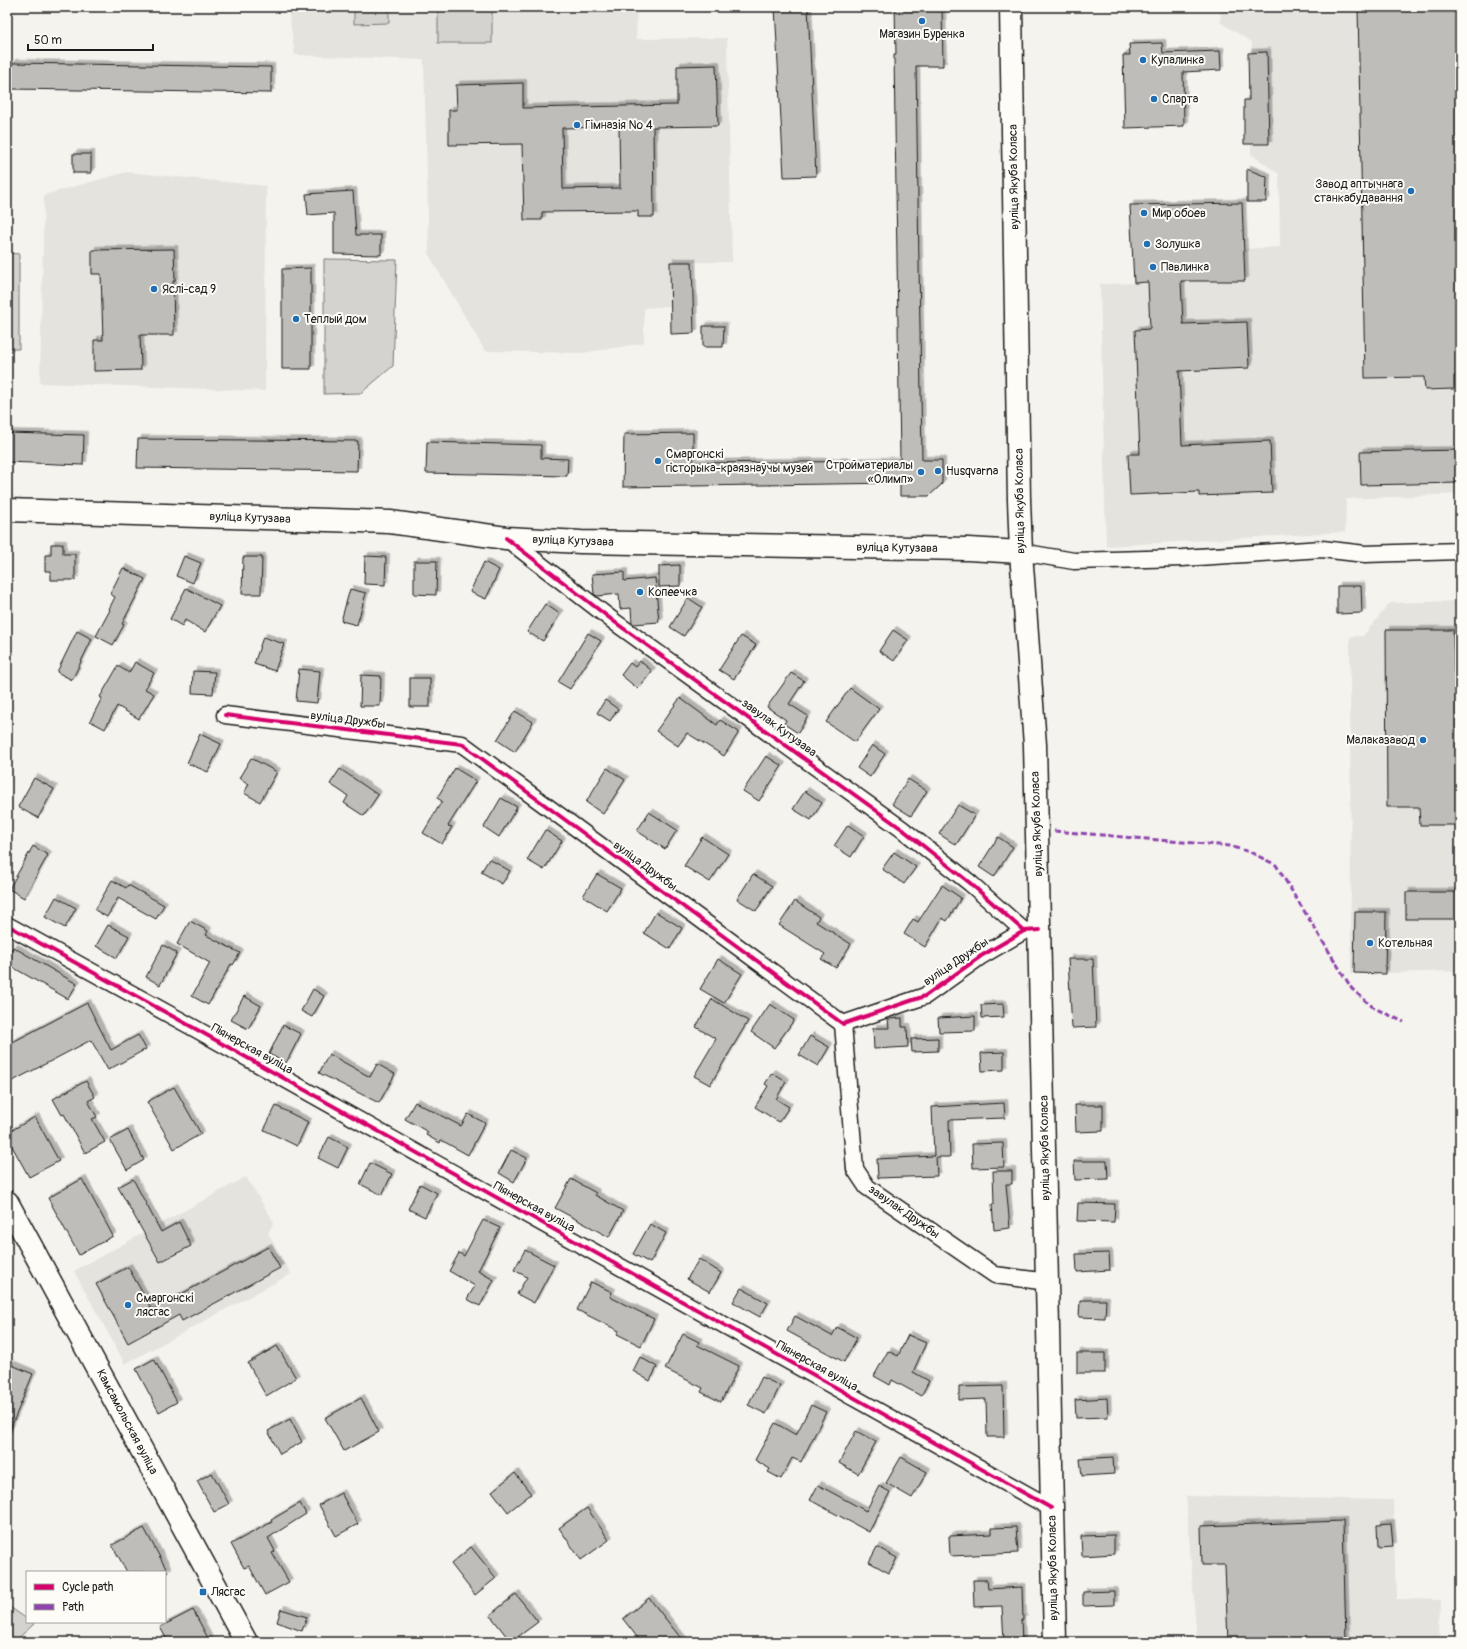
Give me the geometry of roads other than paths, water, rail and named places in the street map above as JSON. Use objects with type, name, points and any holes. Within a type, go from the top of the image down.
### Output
[{"type":"main road","name":"вуліца Якуба Коласа","points":[[1011,7],[1021,552],[1035,745],[1032,931],[1048,1282],[1051,1508],[1055,1642]]},
{"type":"main road","name":"вуліца Кутузава","points":[[7,510],[390,522],[506,538],[582,542],[952,549],[1021,552]]},
{"type":"main road","name":"Камсамольская вуліца","points":[[7,1202],[246,1642]]},
{"type":"street","name":"завулак Кутузава","points":[[506,538],[616,623],[902,829],[1032,931]]},
{"type":"street","points":[[1021,552],[1074,561],[1182,558],[1322,549],[1365,554],[1460,551]]},
{"type":"street","name":"вуліца Дружбы","points":[[225,715],[462,744],[843,1024],[925,996],[981,956],[1032,931]]},
{"type":"street","name":"Піянерская вуліца","points":[[7,925],[1051,1508]]},
{"type":"street","name":"завулак Дружбы","points":[[843,1024],[855,1169],[867,1187],[995,1275],[1048,1282]]},
{"type":"place","name":"Магазин Буренка","points":[[922,21]]},
{"type":"place","name":"Купалинка","points":[[1143,60]]},
{"type":"place","name":"Спарта","points":[[1154,99]]},
{"type":"place","name":"Гімназія № 4","points":[[577,125]]},
{"type":"place","name":"Завод аптычнага станкабудавання","points":[[1411,191]]},
{"type":"place","name":"Мир обоев","points":[[1144,213]]},
{"type":"place","name":"Золушка","points":[[1147,244]]},
{"type":"place","name":"Павлинка","points":[[1153,267]]},
{"type":"place","name":"Яслі-сад 9","points":[[154,289]]},
{"type":"place","name":"Теплый дом","points":[[296,319]]},
{"type":"place","name":"Смаргонскі гісторыка-краязнаўчы музей","points":[[658,461]]},
{"type":"place","name":"Husqvarna","points":[[938,471]]},
{"type":"place","name":"Стройматериалы «Олимп»","points":[[921,472]]},
{"type":"place","name":"Копеечка","points":[[640,592]]},
{"type":"place","name":"Малаказавод","points":[[1423,740]]},
{"type":"place","name":"Котельная","points":[[1370,943]]},
{"type":"place","name":"Смаргонскі лясгас","points":[[128,1305]]},
{"type":"place","name":"Лясгас","points":[[203,1592]]}]
